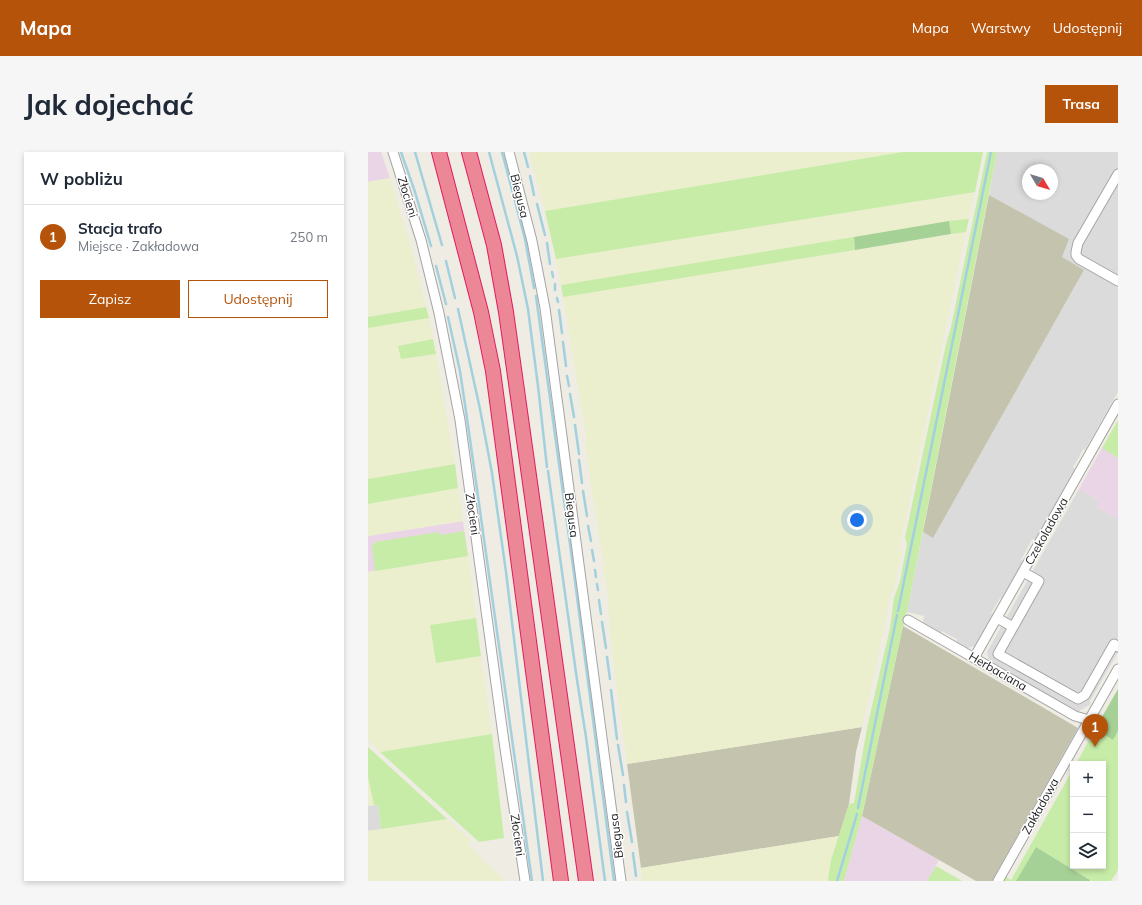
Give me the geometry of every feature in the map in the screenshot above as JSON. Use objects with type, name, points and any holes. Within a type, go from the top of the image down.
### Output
[{"type":"highway","points":[[439,152],[467,254],[493,371],[561,881]]},
{"type":"highway","points":[[469,152],[494,245],[506,312],[586,881]]},
{"type":"street","name":"Złocieni","points":[[393,152],[421,240],[440,320],[460,420],[504,742],[525,881]]},
{"type":"street","name":"Biegusa","points":[[509,152],[530,234],[545,308],[621,881]]},
{"type":"street","points":[[1118,174],[1082,236],[1076,252],[1079,258],[1118,281]]},
{"type":"street","name":"Czekoladowa","points":[[974,658],[1118,404]]},
{"type":"street","points":[[1023,572],[1039,581],[998,654],[1078,699],[1085,695],[1114,644],[1118,647]]},
{"type":"street","points":[[997,618],[1013,627]]},
{"type":"street","name":"Herbaciana","points":[[908,620],[1076,716],[1089,720]]},
{"type":"street","name":"Zakładowa","points":[[998,881],[1118,669]]},
{"type":"shaded area","points":[[368,152],[381,152],[390,178],[368,182]]},
{"type":"shaded area","points":[[529,152],[903,152],[545,211]]},
{"type":"shaded area","points":[[997,152],[1118,152],[1118,392],[1085,450],[1083,449],[1073,467],[1075,469],[1035,540],[1032,539],[1021,560],[1023,561],[1002,598],[1000,598],[991,613],[993,614],[975,646],[967,648],[956,641],[957,639],[942,631],[941,633],[923,623],[924,616],[907,612],[923,532],[933,537],[1084,270],[1061,257],[1068,239],[989,195]]},
{"type":"shaded area","points":[[390,178],[414,257],[426,307],[368,317],[368,182]]},
{"type":"shaded area","points":[[975,192],[969,219],[561,285],[556,259]]},
{"type":"shaded area","points":[[989,195],[1069,239],[1062,257],[1084,270],[933,538],[923,532]]},
{"type":"shaded area","points":[[966,232],[899,550],[902,549],[894,591],[891,592],[862,727],[627,764],[610,635],[608,597],[585,442],[587,442],[563,297]]},
{"type":"shaded area","points":[[429,318],[433,339],[398,346],[401,359],[436,354],[455,464],[368,479],[368,328]]},
{"type":"shaded area","points":[[1102,448],[1118,458],[1118,519],[1096,507],[1099,500],[1079,489]]},
{"type":"shaded area","points":[[458,488],[463,521],[368,536],[368,504]]},
{"type":"shaded area","points":[[1079,489],[1100,501],[1096,507],[1118,519],[1118,652],[1090,701],[1091,704],[1077,712],[989,661],[987,652]]},
{"type":"shaded area","points":[[463,521],[468,556],[368,572],[368,536]]},
{"type":"shaded area","points":[[468,556],[476,618],[430,625],[436,663],[481,656],[492,734],[380,752],[368,740],[368,572]]},
{"type":"shaded area","points":[[903,626],[1078,728],[992,881],[976,881],[862,816]]},
{"type":"shaded area","points":[[862,727],[856,752],[849,804],[839,836],[641,868],[627,764]]},
{"type":"shaded area","points":[[368,777],[374,805],[368,806]]},
{"type":"shaded area","points":[[378,805],[381,829],[368,831],[368,806]]},
{"type":"shaded area","points":[[862,816],[939,860],[927,881],[844,881]]},
{"type":"shaded area","points":[[447,819],[473,842],[466,843],[505,881],[368,881],[368,831]]},
{"type":"shaded area","points":[[839,836],[831,860],[829,881],[642,881],[641,868]]},
{"type":"green space","points":[[903,152],[983,152],[975,192],[556,259],[545,211]]},
{"type":"green space","points":[[987,152],[997,152],[907,612],[862,816],[844,881],[829,881],[831,860],[849,804],[854,803],[867,728],[890,628],[894,598],[900,581],[907,544],[905,538]]},
{"type":"green space","points":[[969,219],[966,232],[951,234],[949,221]]},
{"type":"green space","points":[[949,221],[951,234],[855,250],[854,237]]},
{"type":"green space","points":[[854,237],[855,250],[563,297],[561,285]]},
{"type":"green space","points":[[426,307],[429,318],[368,328],[368,317]]},
{"type":"green space","points":[[433,339],[436,354],[401,359],[398,346]]},
{"type":"green space","points":[[1118,420],[1118,458],[1102,448]]},
{"type":"green space","points":[[455,464],[458,488],[368,504],[368,479]]},
{"type":"green space","points":[[464,531],[468,556],[375,571],[372,546],[375,542],[439,532],[440,535]]},
{"type":"green space","points":[[476,618],[481,656],[436,663],[430,625]]},
{"type":"green space","points":[[1118,689],[1118,731],[1113,740],[1095,729]]},
{"type":"green space","points":[[1095,729],[1113,740],[1118,731],[1118,870],[1111,881],[1092,881],[1072,869],[1106,869],[1106,761],[1078,761]]},
{"type":"green space","points":[[492,734],[504,838],[479,842],[380,752]]},
{"type":"green space","points":[[368,747],[447,819],[381,829],[378,805],[374,805],[368,777]]},
{"type":"green space","points":[[1070,774],[1070,868],[1036,847],[1016,881],[1004,881],[1006,877],[1011,880]]},
{"type":"green space","points":[[1036,847],[1090,880],[1090,881],[1016,881]]},
{"type":"green space","points":[[936,866],[962,881],[927,881]]},
{"type":"waterway","points":[[401,152],[431,246]]},
{"type":"waterway","points":[[415,152],[442,245]]},
{"type":"waterway","points":[[489,152],[517,256],[528,309],[547,467]]},
{"type":"waterway","points":[[502,152],[525,239],[534,288]]},
{"type":"waterway","points":[[524,152],[528,167]]},
{"type":"waterway","points":[[898,611],[991,152]]},
{"type":"waterway","points":[[530,176],[534,195]]},
{"type":"waterway","points":[[537,204],[545,235]]},
{"type":"waterway","points":[[547,243],[550,264]]},
{"type":"waterway","points":[[446,261],[455,298]]},
{"type":"waterway","points":[[436,266],[446,304]]},
{"type":"waterway","points":[[552,272],[553,277]]},
{"type":"waterway","points":[[555,284],[555,290]]},
{"type":"waterway","points":[[536,296],[614,881]]},
{"type":"waterway","points":[[557,298],[558,302]]},
{"type":"waterway","points":[[458,309],[480,409],[492,473],[506,572],[543,881]]},
{"type":"waterway","points":[[559,310],[562,333]]},
{"type":"waterway","points":[[448,317],[460,371],[532,881]]},
{"type":"waterway","points":[[563,342],[566,366]]},
{"type":"waterway","points":[[567,376],[569,386]]},
{"type":"waterway","points":[[570,394],[574,417]]},
{"type":"waterway","points":[[575,425],[579,454]]},
{"type":"waterway","points":[[579,460],[582,483]]},
{"type":"waterway","points":[[548,471],[605,881]]},
{"type":"waterway","points":[[583,491],[587,516]]},
{"type":"waterway","points":[[588,526],[591,541]]},
{"type":"waterway","points":[[592,550],[594,561]]},
{"type":"waterway","points":[[595,570],[596,577]]},
{"type":"waterway","points":[[597,584],[598,590]]},
{"type":"waterway","points":[[599,600],[601,614]]},
{"type":"waterway","points":[[858,808],[897,615]]},
{"type":"waterway","points":[[602,622],[606,648]]},
{"type":"waterway","points":[[607,657],[610,679]]},
{"type":"waterway","points":[[611,690],[617,739]]},
{"type":"waterway","points":[[618,745],[623,775]]},
{"type":"waterway","points":[[624,785],[626,802]]},
{"type":"waterway","points":[[627,812],[632,842]]},
{"type":"waterway","points":[[837,881],[857,814]]},
{"type":"waterway","points":[[633,853],[636,876]]},
{"type":"place","name":"Stacja trafo","points":[[1095,747]]}]
